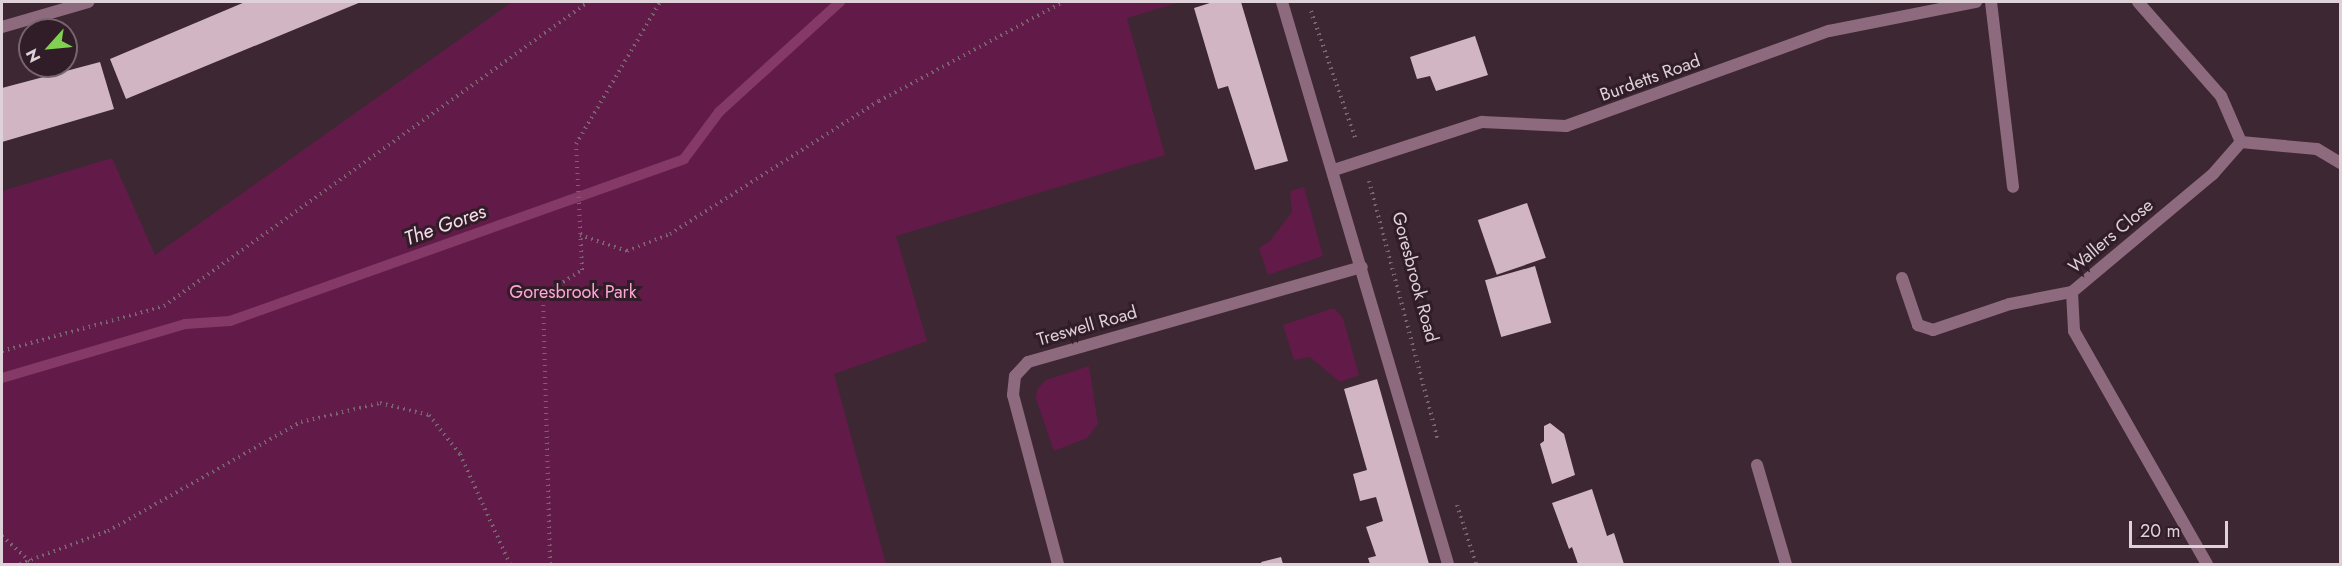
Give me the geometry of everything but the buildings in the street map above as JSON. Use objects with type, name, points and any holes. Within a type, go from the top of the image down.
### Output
[{"type":"street","points":[[2,27],[88,2]]},
{"type":"street","points":[[1282,2],[1334,170],[1448,564]]},
{"type":"street","name":"Burdetts Road","points":[[1334,170],[1482,122],[1566,126],[1829,31],[1976,2]]},
{"type":"street","points":[[1991,2],[2013,187]]},
{"type":"street","points":[[2138,2],[2221,96],[2241,142],[2317,149],[2340,164]]},
{"type":"street","name":"Wallers Close","points":[[2207,564],[2074,331],[2072,292],[2213,174],[2241,142]]},
{"type":"street","name":"Treswell Road","points":[[1058,564],[1013,395],[1015,376],[1028,362],[1362,267]]},
{"type":"street","points":[[1902,278],[1918,325],[1933,330],[2010,304],[2072,292]]},
{"type":"street","points":[[1757,465],[1786,564]]},
{"type":"path","points":[[2,351],[164,306],[588,2]]},
{"type":"path","points":[[550,564],[543,295],[582,270],[576,144],[660,2]]},
{"type":"path","points":[[580,235],[627,251],[670,234],[879,101],[1063,2]]},
{"type":"path","name":"Goresbrook Road","points":[[1308,2],[1363,161],[1393,257],[1441,452]]},
{"type":"path","points":[[20,564],[31,563],[108,531],[301,422],[380,403],[429,415],[460,454],[510,564]]},
{"type":"path","points":[[1455,497],[1476,564]]},
{"type":"path","points":[[2,536],[31,563]]},
{"type":"green space","name":"Goresbrook Park","points":[[512,2],[1181,2],[1127,18],[1165,155],[896,236],[927,341],[834,374],[886,564],[2,564],[2,191],[112,158],[155,255]]},
{"type":"green space","points":[[1304,187],[1323,256],[1268,275],[1259,248],[1270,241],[1292,212],[1290,191]]},
{"type":"green space","points":[[1334,308],[1343,318],[1359,375],[1340,382],[1310,357],[1294,360],[1283,325]]},
{"type":"green space","points":[[1089,366],[1098,424],[1087,438],[1054,451],[1036,399],[1037,389],[1046,380]]},
{"type":"waterway","name":"The Gores","points":[[2,378],[185,324],[230,321],[684,159],[719,112],[840,2]]}]
